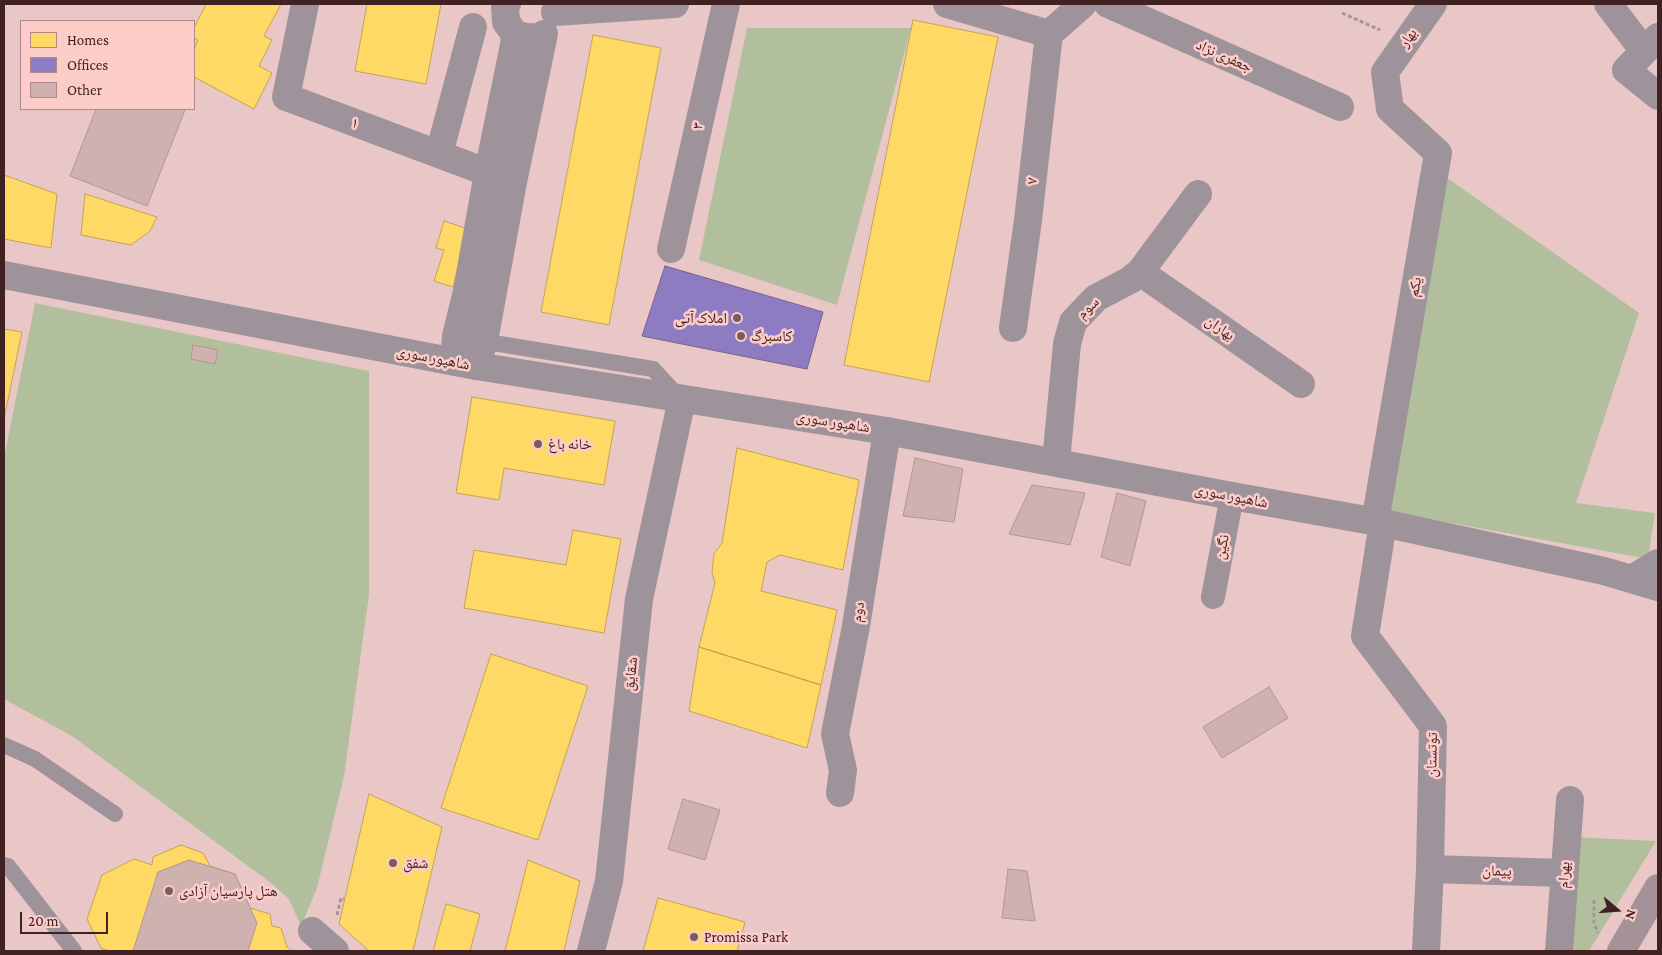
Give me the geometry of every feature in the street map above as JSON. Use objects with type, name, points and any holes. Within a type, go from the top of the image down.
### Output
[{"type":"highway","points":[[1621,951],[1658,888]]},
{"type":"street","name":"۱","points":[[305,4],[286,97],[501,177]]},
{"type":"street","points":[[501,177],[514,45],[514,34],[506,22],[505,7],[507,4]]},
{"type":"street","points":[[514,34],[529,38],[551,16],[599,6],[675,4]]},
{"type":"street","name":"۳","points":[[672,249],[726,4]]},
{"type":"street","points":[[947,4],[1049,34],[1083,4]]},
{"type":"street","name":"جعفری نژاد","points":[[1108,4],[1340,107]]},
{"type":"street","name":"بهار","points":[[1385,72],[1433,4]]},
{"type":"street","points":[[1608,4],[1643,52],[1658,96]]},
{"type":"street","points":[[467,351],[467,291],[551,16]]},
{"type":"street","points":[[439,154],[473,28]]},
{"type":"street","name":"۷","points":[[1013,328],[1028,220],[1049,34]]},
{"type":"street","name":"یکم","points":[[1379,522],[1438,153],[1390,109],[1385,72]]},
{"type":"street","name":"سوم","points":[[1056,462],[1067,344],[1073,322],[1096,298],[1130,280],[1140,272],[1198,194]]},
{"type":"street","name":"بهاران","points":[[1140,272],[1301,384]]},
{"type":"street","name":"شاهپور سوری","points":[[4,275],[467,351],[682,399],[887,431],[1379,522],[1604,571],[1658,587]]},
{"type":"street","name":"شقایق","points":[[590,951],[609,881],[639,599],[682,399]]},
{"type":"street","name":"دوم","points":[[840,793],[843,770],[834,734],[856,626],[887,431]]},
{"type":"street","name":"نگین","points":[[1213,597],[1232,496]]},
{"type":"street","name":"توتستان","points":[[1379,522],[1365,636],[1432,726],[1430,870],[1426,951]]},
{"type":"street","points":[[1632,579],[1658,563]]},
{"type":"street","name":"بهرام","points":[[1559,951],[1570,800]]},
{"type":"street","name":"پیمان","points":[[1430,870],[1564,873]]},
{"type":"street","points":[[312,931],[335,951]]},
{"type":"lane","points":[[4,745],[35,759],[116,814]]},
{"type":"lane","points":[[4,865],[8,866],[74,951]]},
{"type":"path","points":[[1342,13],[1405,42]]},
{"type":"green space","points":[[747,28],[911,28],[837,305],[699,260]]},
{"type":"green space","points":[[1443,175],[1639,313],[1576,503],[1655,513],[1648,559],[1386,511]]},
{"type":"green space","points":[[35,303],[369,371],[369,595],[344,776],[317,888],[301,926],[289,899],[271,883],[72,736],[4,699],[4,458]]},
{"type":"green space","points":[[1574,837],[1656,841],[1589,951],[1568,951]]},
{"type":"building: Homes","points":[[206,4],[281,4],[264,36],[272,40],[259,66],[272,73],[254,109],[195,78],[195,47],[198,40],[195,38],[195,26]]},
{"type":"building: Homes","points":[[367,4],[441,4],[426,84],[355,71]]},
{"type":"building: Homes","points":[[913,20],[998,37],[929,382],[844,365]]},
{"type":"building: Homes","points":[[593,35],[661,48],[609,325],[541,312]]},
{"type":"building: Homes","points":[[4,175],[57,194],[51,248],[4,239]]},
{"type":"building: Homes","points":[[85,194],[157,217],[150,231],[131,245],[81,235]]},
{"type":"building: Homes","points":[[444,221],[468,229],[453,287],[434,281],[444,250],[436,248]]},
{"type":"building: Homes","points":[[4,329],[22,332],[4,419]]},
{"type":"building: Homes","name":"خانه باغ","points":[[472,397],[615,421],[604,485],[504,468],[499,500],[456,493]]},
{"type":"building: Homes","points":[[737,448],[859,480],[843,570],[780,555],[767,562],[761,591],[837,610],[821,685],[699,647],[715,583],[712,572],[714,554],[722,543]]},
{"type":"building: Homes","points":[[573,530],[621,539],[604,633],[464,608],[474,550],[566,565]]},
{"type":"building: Homes","points":[[699,647],[821,685],[807,748],[689,711]]},
{"type":"building: Homes","points":[[491,654],[588,686],[538,840],[441,808]]},
{"type":"building: Homes","name":"شفق","points":[[369,794],[442,827],[413,951],[369,951],[339,924]]},
{"type":"building: Homes","name":"هتل پارسیان آزادی","points":[[181,845],[203,853],[210,866],[235,874],[250,908],[270,914],[272,926],[281,928],[287,947],[293,951],[109,951],[101,948],[87,919],[102,875],[134,859],[152,865],[153,857]]},
{"type":"building: Homes","points":[[528,860],[580,881],[564,951],[505,951]]},
{"type":"building: Homes","name":"Promissa Park","points":[[658,898],[745,922],[737,951],[643,951]]},
{"type":"building: Homes","points":[[446,904],[480,914],[470,951],[433,951]]},
{"type":"building: Offices","points":[[665,266],[823,312],[807,369],[642,336]]},
{"type":"building: Other","points":[[96,110],[185,110],[147,206],[70,176]]},
{"type":"building: Other","points":[[193,345],[218,350],[215,364],[191,359]]},
{"type":"building: Other","points":[[915,458],[963,469],[954,522],[903,516]]},
{"type":"building: Other","points":[[1032,485],[1085,493],[1070,545],[1009,534]]},
{"type":"building: Other","points":[[1117,493],[1146,501],[1130,566],[1101,557]]},
{"type":"building: Other","points":[[1269,687],[1288,718],[1222,758],[1203,727]]},
{"type":"building: Other","points":[[683,799],[720,810],[705,860],[668,849]]},
{"type":"building: Other","points":[[189,860],[235,874],[257,923],[248,951],[133,951],[158,872]]},
{"type":"building: Other","points":[[1008,869],[1027,871],[1035,921],[1002,918]]},
{"type":"place","name":"املاک آتی","points":[[737,318]]},
{"type":"place","name":"کاسبرگ","points":[[741,336]]},
{"type":"place","name":"خانه باغ","points":[[538,444]]},
{"type":"place","name":"شفق","points":[[393,863]]},
{"type":"place","name":"هتل پارسیان آزادی","points":[[169,891]]},
{"type":"place","name":"Promissa Park","points":[[694,937]]}]
